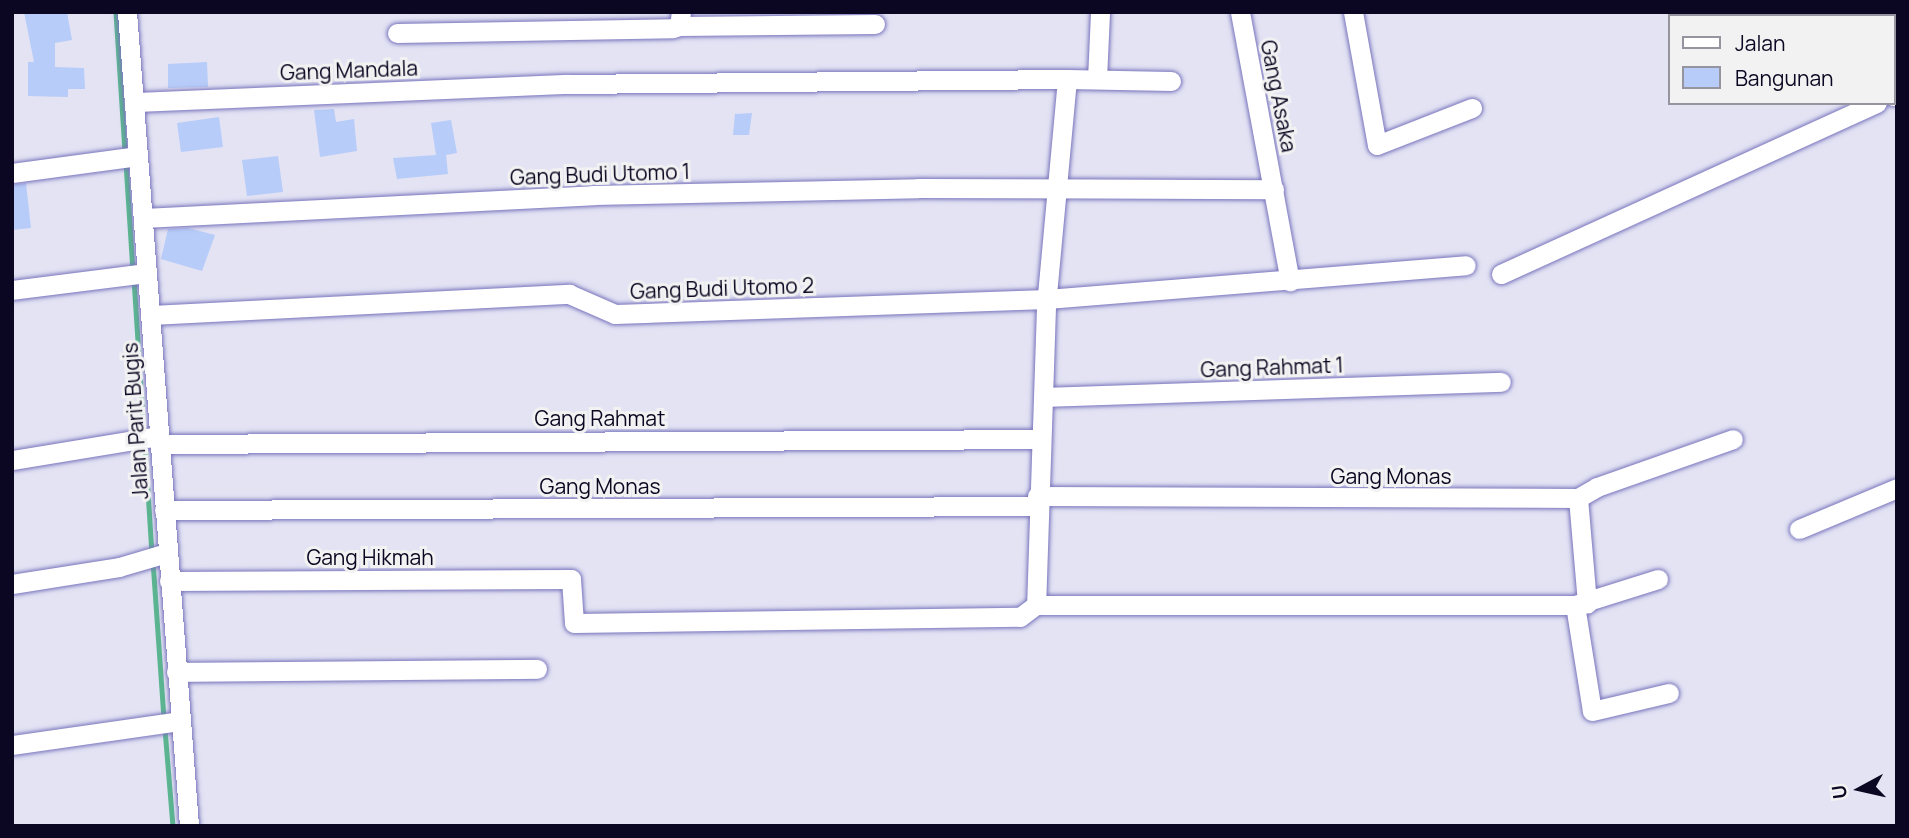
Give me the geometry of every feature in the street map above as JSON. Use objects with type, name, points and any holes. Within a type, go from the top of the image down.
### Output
[{"type":"street","name":"Jalan Parit Bugis","points":[[127,12],[189,826]]},
{"type":"street","points":[[1097,79],[1100,12]]},
{"type":"street","name":"Gang Asaka","points":[[1240,12],[1290,281]]},
{"type":"street","points":[[1353,12],[1377,145],[1472,108]]},
{"type":"street","points":[[397,33],[680,19],[875,24]]},
{"type":"street","name":"Gang Mandala","points":[[134,102],[566,84],[1067,79],[1171,81]]},
{"type":"street","points":[[1067,79],[1060,189],[1047,299],[1037,501],[1036,605],[1581,605],[1658,579]]},
{"type":"street","points":[[1501,274],[1873,105]]},
{"type":"street","points":[[12,173],[138,156]]},
{"type":"street","name":"Gang Budi Utomo 1","points":[[143,218],[593,195],[1274,189]]},
{"type":"street","name":"Gang Budi Utomo 2","points":[[151,315],[569,294],[615,314],[1047,299],[1466,265]]},
{"type":"street","points":[[12,290],[147,273]]},
{"type":"street","name":"Gang Rahmat 1","points":[[1044,397],[1501,382]]},
{"type":"street","name":"Gang Rahmat","points":[[12,460],[159,440],[1041,439]]},
{"type":"street","name":"Gang Monas","points":[[164,510],[1578,498],[1609,483],[1732,439]]},
{"type":"street","points":[[1799,529],[1897,488]]},
{"type":"street","points":[[1578,498],[1581,605],[1592,711],[1669,693]]},
{"type":"street","points":[[12,584],[120,567],[167,554]]},
{"type":"street","name":"Gang Hikmah","points":[[169,581],[570,579],[574,623],[1020,617],[1036,605]]},
{"type":"street","points":[[176,671],[537,669]]},
{"type":"street","points":[[12,745],[179,721]]},
{"type":"building","points":[[24,12],[67,12],[72,40],[55,43],[55,67],[84,68],[85,89],[68,89],[68,97],[28,96],[28,62],[34,62]]},
{"type":"building","points":[[207,62],[208,87],[168,88],[168,64]]},
{"type":"building","points":[[334,109],[336,122],[354,119],[357,151],[320,157],[314,110]]},
{"type":"building","points":[[752,113],[749,135],[733,135],[735,114]]},
{"type":"building","points":[[219,117],[223,147],[181,152],[177,123]]},
{"type":"building","points":[[451,120],[457,153],[446,155],[448,174],[397,179],[393,158],[436,155],[431,123]]},
{"type":"building","points":[[278,156],[283,192],[247,196],[242,160]]},
{"type":"building","points":[[26,183],[31,228],[12,230],[12,185]]},
{"type":"building","points":[[188,228],[215,235],[202,271],[161,259],[168,229]]},
{"type":"waterway","points":[[116,12],[125,151]]},
{"type":"waterway","points":[[126,163],[133,270]]},
{"type":"waterway","points":[[134,279],[144,434]]},
{"type":"waterway","points":[[145,443],[152,553]]},
{"type":"waterway","points":[[153,561],[164,717]]},
{"type":"waterway","points":[[165,729],[173,826]]}]
